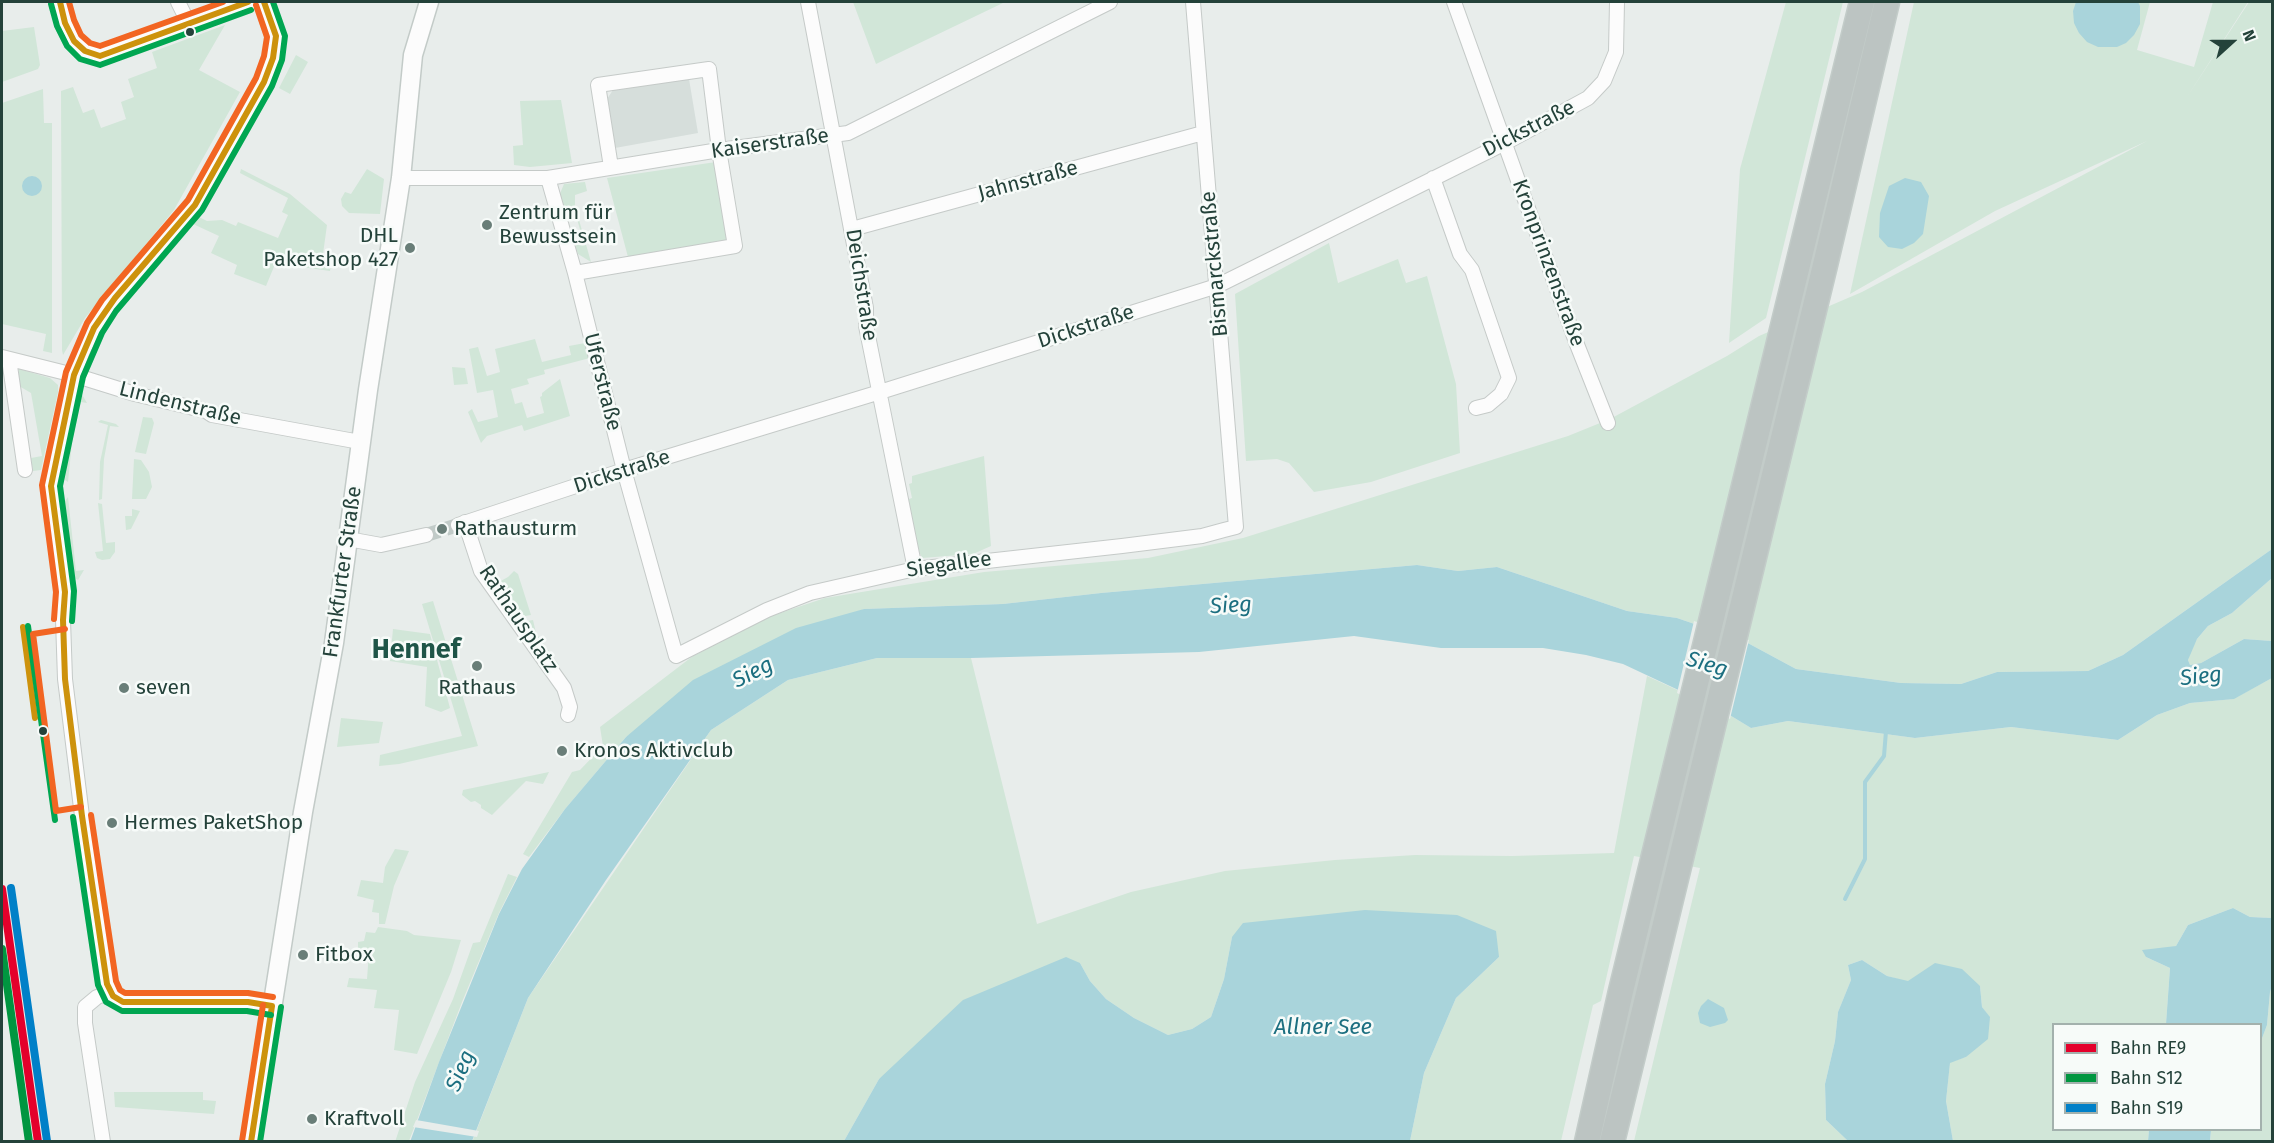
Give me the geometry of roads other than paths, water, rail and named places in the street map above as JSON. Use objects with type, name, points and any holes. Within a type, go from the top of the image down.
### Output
[{"type":"highway","points":[[1587,1142],[1862,2]]},
{"type":"highway","points":[[1612,1142],[1887,2]]},
{"type":"main road","points":[[60,2],[65,23],[74,41],[85,51],[99,56],[248,2]]},
{"type":"main road","name":"Frankfurter Straße","points":[[251,1142],[303,812],[334,643],[360,442],[401,178],[413,55],[429,2]]},
{"type":"street","points":[[178,2],[189,24]]},
{"type":"street","points":[[264,2],[276,36],[273,58],[264,82],[195,205],[109,306],[82,353],[74,375],[51,486],[65,592],[63,656],[72,743],[107,984],[113,996],[123,1002],[248,1002],[272,1006]]},
{"type":"street","name":"Deichstraße","points":[[808,2],[852,229],[866,308],[866,326],[915,569]]},
{"type":"street","name":"Kaiserstraße","points":[[401,178],[548,178],[719,150],[848,133],[1110,2]]},
{"type":"street","name":"Bismarckstraße","points":[[1193,2],[1236,527]]},
{"type":"street","name":"Kronprinzenstraße","points":[[1454,2],[1576,342],[1608,423]]},
{"type":"street","name":"Dickstraße","points":[[462,523],[1217,286],[1505,143],[1588,98],[1604,81],[1616,52],[1617,2]]},
{"type":"street","points":[[575,273],[735,246],[719,150],[710,69],[598,86],[611,167]]},
{"type":"street","name":"Jahnstraße","points":[[852,229],[1203,133]]},
{"type":"street","name":"Uferstraße","points":[[548,178],[575,273],[624,471],[676,656]]},
{"type":"street","points":[[1433,178],[1460,254],[1472,270],[1509,378],[1502,394],[1488,405],[1476,408]]},
{"type":"street","points":[[5,358],[25,470]]},
{"type":"street","name":"Lindenstraße","points":[[5,358],[206,411],[212,416],[360,442]]},
{"type":"street","name":"Rathausplatz","points":[[462,523],[481,571],[564,688],[570,707],[568,715]]},
{"type":"street","name":"Siegallee","points":[[676,656],[767,610],[810,592],[915,569],[1191,537],[1236,527]]},
{"type":"street","points":[[348,539],[381,545],[426,535]]},
{"type":"street","points":[[103,1142],[85,1007],[97,997],[111,992]]},
{"type":"water","points":[[2076,2],[2138,2],[2140,24],[2126,43],[2117,47],[2098,47],[2087,42],[2074,23],[2073,11]]},
{"type":"water","points":[[32,176],[39,179],[42,186],[39,193],[32,196],[25,193],[22,186],[25,179]]},
{"type":"water","points":[[1905,178],[1921,182],[1929,196],[1923,234],[1914,243],[1902,249],[1888,247],[1879,237],[1880,213],[1889,186]]},
{"type":"water","name":"Sieg","points":[[2272,549],[2272,578],[2232,613],[2208,626],[2197,639],[2188,660],[2190,665],[2201,663],[2244,639],[2272,641],[2272,678],[2234,699],[2190,703],[2157,715],[2118,740],[2011,727],[1915,738],[1788,721],[1751,728],[1723,711],[1623,664],[1586,655],[1543,648],[1441,648],[1354,636],[1199,652],[877,658],[788,680],[711,730],[606,880],[528,998],[472,1141],[410,1142],[439,1062],[499,914],[522,869],[565,809],[626,737],[693,680],[796,628],[864,609],[1003,604],[1417,565],[1458,571],[1497,567],[1627,611],[1677,618],[1744,641],[1796,669],[1901,683],[1961,684],[1997,672],[2088,671],[2123,655]]},
{"type":"water","points":[[2233,908],[2250,917],[2272,918],[2272,986],[2267,1025],[2262,1038],[2262,1023],[2166,1023],[2170,968],[2146,957],[2142,950],[2176,946],[2188,925]]},
{"type":"water","name":"Allner See","points":[[1365,910],[1457,915],[1496,931],[1499,957],[1456,998],[1424,1073],[1410,1141],[844,1141],[879,1079],[963,1000],[1066,957],[1080,963],[1090,981],[1106,999],[1134,1018],[1168,1035],[1192,1029],[1211,1017],[1224,979],[1232,937],[1243,923]]},
{"type":"water","points":[[1862,960],[1887,976],[1908,981],[1935,963],[1962,969],[1980,986],[1982,1007],[1990,1017],[1988,1039],[1966,1057],[1950,1063],[1946,1101],[1953,1141],[1848,1141],[1826,1120],[1825,1084],[1835,1041],[1838,1012],[1851,980],[1848,965]]},
{"type":"water","points":[[1708,999],[1724,1008],[1728,1020],[1725,1023],[1710,1027],[1700,1023],[1698,1013]]},
{"type":"water","points":[[2149,1131],[2211,1131],[2210,1141],[2148,1141]]},
{"type":"waterway","points":[[1845,899],[1865,859],[1865,782],[1884,756],[1886,731]]},
{"type":"tunnel","points":[[426,535],[458,525]]},
{"type":"rail line","name":"S19","points":[[11,888],[47,1141]]},
{"type":"rail line","name":"RE9","points":[[2,889],[38,1142]]},
{"type":"rail line","name":"S12","points":[[2,949],[29,1142]]},
{"type":"place","name":"Zentrum für Bewusstsein","points":[[487,225]]},
{"type":"place","name":"DHL Paketshop 427","points":[[410,248]]},
{"type":"place","name":"Rathausturm","points":[[442,529]]},
{"type":"place","name":"Rathaus","points":[[477,666]]},
{"type":"place","name":"seven","points":[[124,688]]},
{"type":"place","name":"Kronos Aktivclub","points":[[562,751]]},
{"type":"place","name":"Hermes PaketShop","points":[[112,823]]},
{"type":"place","name":"Fitbox","points":[[303,955]]},
{"type":"place","name":"Kraftvoll","points":[[312,1119]]},
{"type":"district","name":"Hennef","points":[[416,650]]}]
